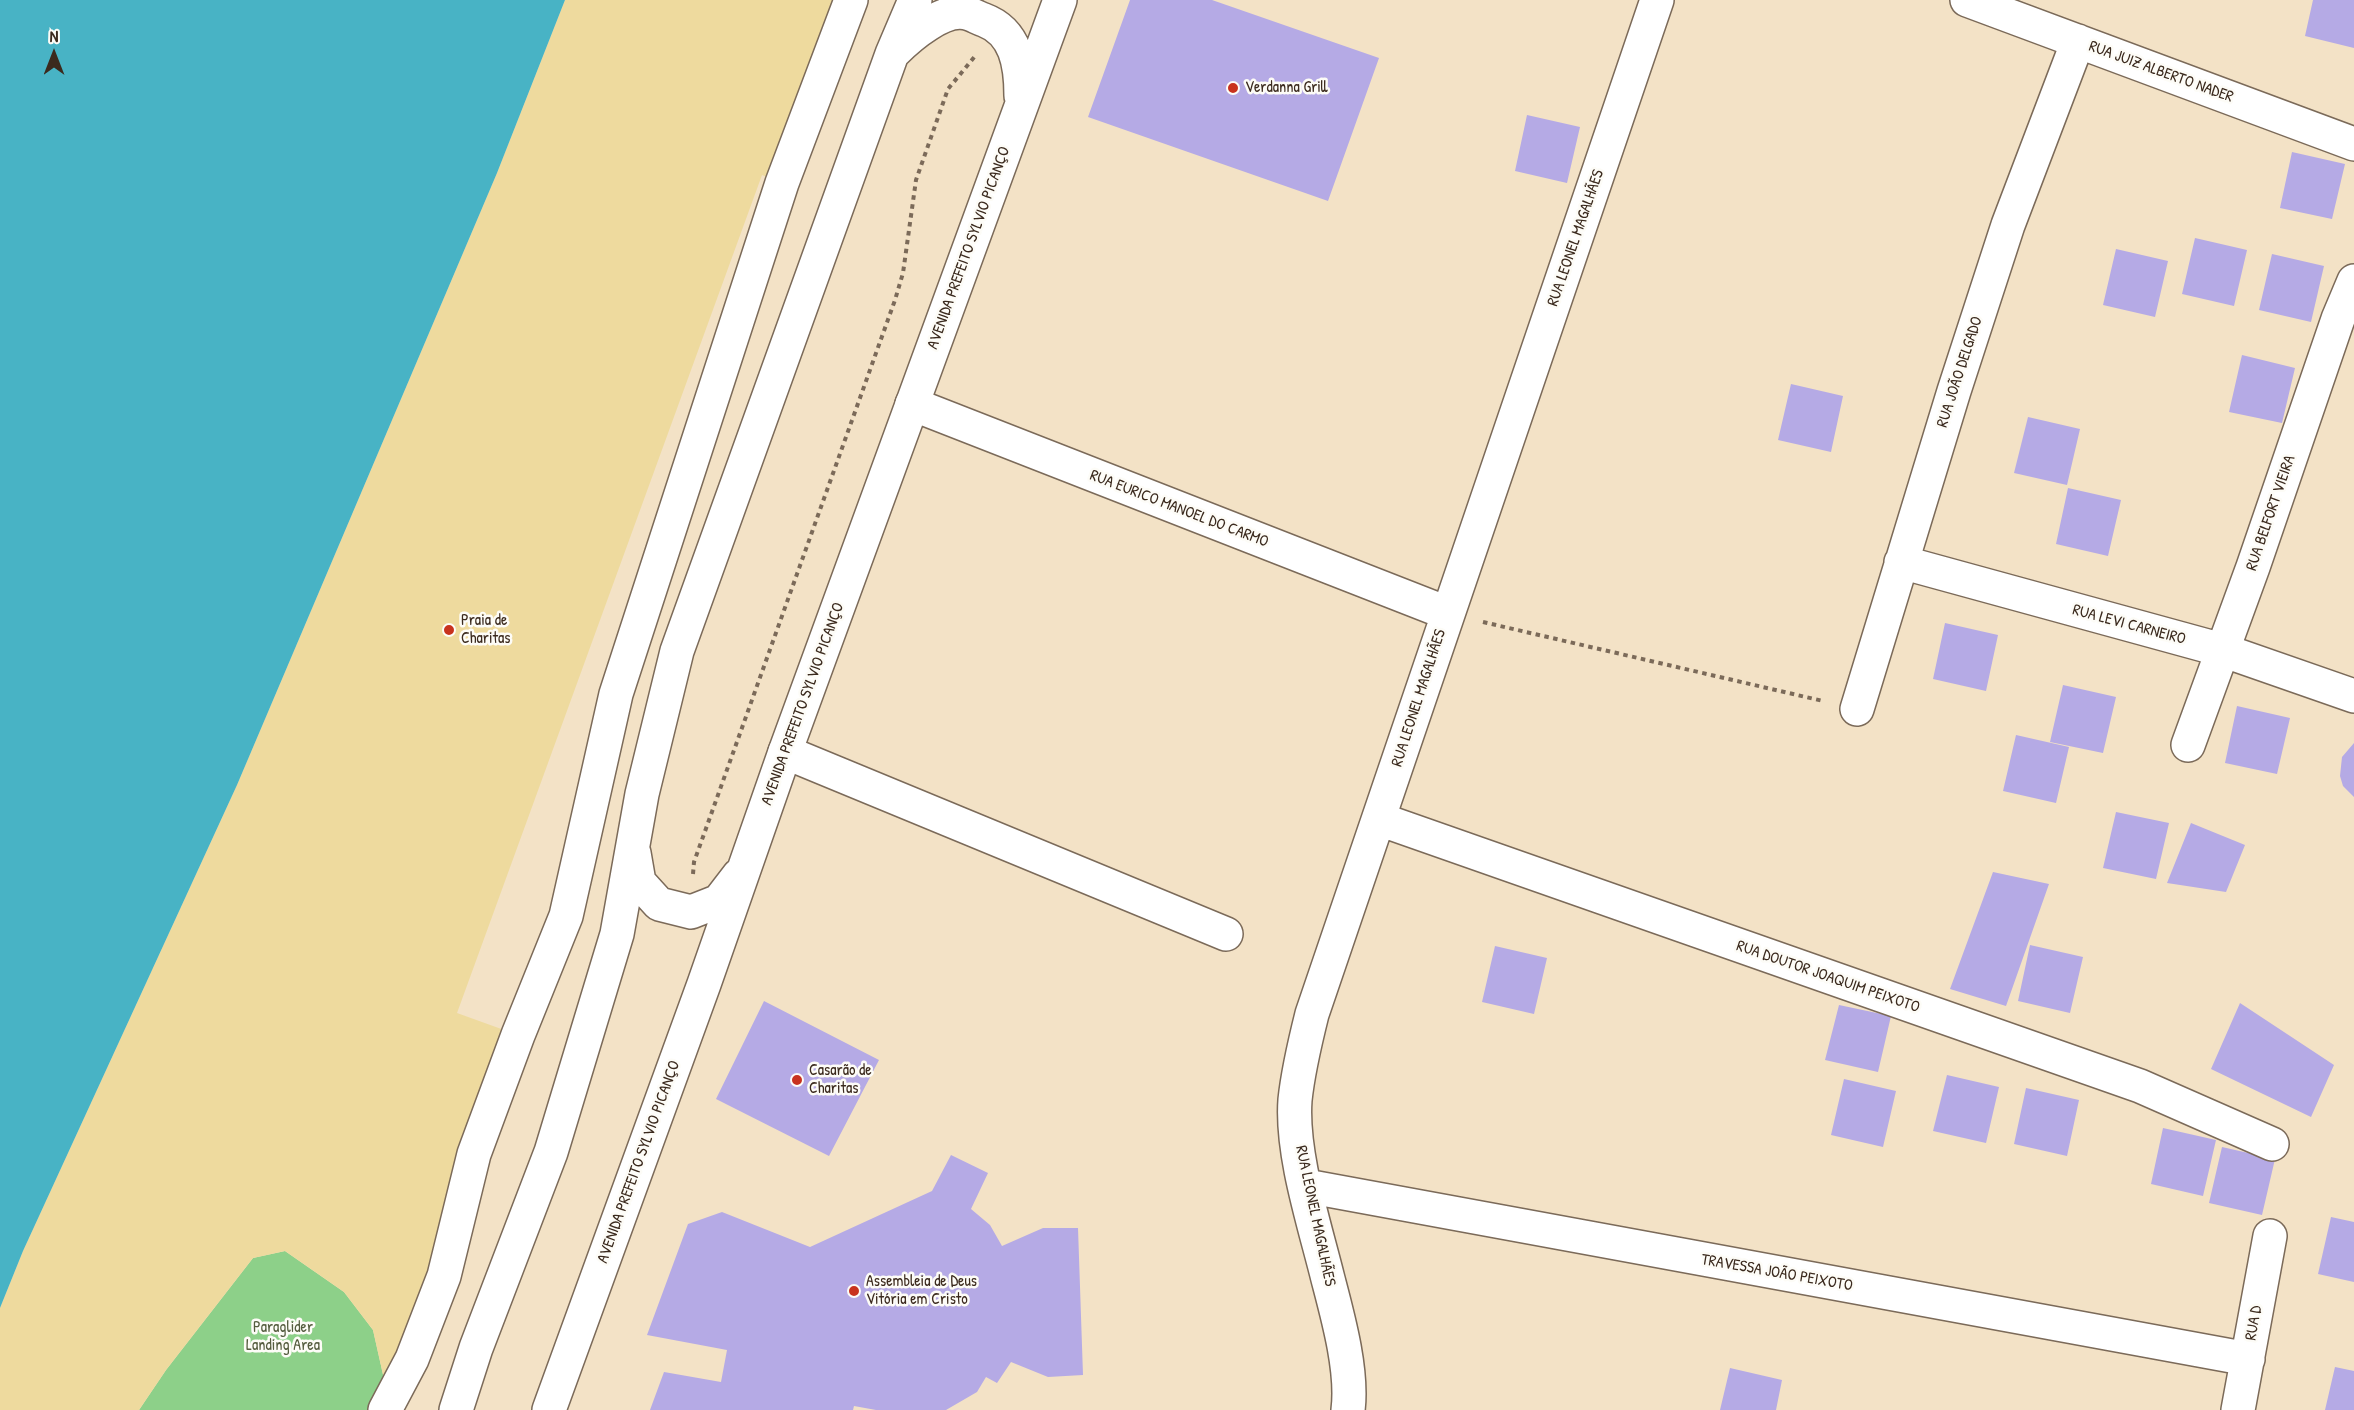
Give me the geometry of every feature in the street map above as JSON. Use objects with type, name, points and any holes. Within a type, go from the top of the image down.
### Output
[{"type":"street","points":[[385,1410],[412,1359],[444,1276],[474,1154],[518,1035],[566,916],[616,694],[782,183],[851,0]]},
{"type":"street","points":[[456,1410],[476,1347],[551,1152],[617,934],[644,783],[677,651],[892,54],[915,0]]},
{"type":"street","name":"AVENIDA PREFEITO SYLVIO PICANÇO","points":[[549,1410],[784,752],[1060,0]]},
{"type":"street","name":"RUA LEONEL MAGALHÃES","points":[[1348,1410],[1342,1335],[1298,1144],[1295,1101],[1303,1050],[1312,1014],[1447,613],[1657,0]]},
{"type":"street","name":"RUA JUIZ ALBERTO NADER","points":[[1967,0],[2354,144]]},
{"type":"street","points":[[892,54],[913,33],[937,18],[964,12],[995,24],[1013,43],[1021,70],[1021,102]]},
{"type":"street","name":"RUA JOÃO DELGADO","points":[[1857,709],[1953,391],[2008,225],[2078,41]]},
{"type":"street","name":"RUA BELFORT VIEIRA","points":[[2188,745],[2253,567],[2338,319],[2354,281]]},
{"type":"street","name":"RUA EURICO MANOEL DO CARMO","points":[[912,404],[1447,613]]},
{"type":"street","name":"RUA LEVI CARNEIRO","points":[[1901,562],[2222,650],[2354,696]]},
{"type":"street","points":[[784,752],[1226,934]]},
{"type":"street","name":"RUA DOUTOR JOAQUIM PEIXOTO","points":[[1379,819],[2140,1086],[2272,1144]]},
{"type":"street","points":[[633,845],[639,882],[659,904],[691,912],[719,901],[744,868]]},
{"type":"street","name":"TRAVESSA JOÃO PEIXOTO","points":[[1306,1186],[2248,1359]]},
{"type":"street","name":"RUA D","points":[[2238,1410],[2270,1236]]},
{"type":"path","points":[[691,912],[694,862],[903,273],[915,180],[948,89],[969,61],[1002,31]]},
{"type":"path","points":[[1447,613],[1857,709]]},
{"type":"green space","name":"Paraglider Landing Area","points":[[285,1251],[344,1292],[373,1330],[386,1388],[381,1410],[139,1410],[166,1370],[253,1258]]},
{"type":"sand","name":"Praia de Charitas","points":[[565,0],[851,0],[782,183],[762,175],[457,1013],[518,1035],[386,1388],[373,1330],[344,1292],[285,1251],[253,1258],[166,1370],[139,1410],[0,1410],[0,1308],[23,1251],[237,785],[497,173]]},
{"type":"water","points":[[0,0],[565,0],[497,173],[237,785],[23,1251],[0,1308]]},
{"type":"building","name":"Verdanna Grill","points":[[1130,0],[1212,0],[1379,58],[1328,201],[1088,117]]},
{"type":"building","points":[[2313,0],[2354,0],[2354,48],[2305,36]]},
{"type":"building","points":[[1527,115],[1580,127],[1567,183],[1515,171]]},
{"type":"building","points":[[2292,152],[2345,164],[2332,219],[2280,208]]},
{"type":"building","points":[[2195,238],[2247,250],[2234,306],[2182,294]]},
{"type":"building","points":[[2116,249],[2168,261],[2155,317],[2103,305]]},
{"type":"building","points":[[2272,254],[2324,266],[2311,322],[2259,310]]},
{"type":"building","points":[[2242,355],[2295,368],[2282,423],[2229,412]]},
{"type":"building","points":[[1791,384],[1843,396],[1831,452],[1778,440]]},
{"type":"building","points":[[2028,417],[2080,429],[2067,485],[2014,473]]},
{"type":"building","points":[[2068,488],[2121,500],[2108,556],[2056,544]]},
{"type":"building","points":[[1945,623],[1998,635],[1986,691],[1933,679]]},
{"type":"building","points":[[2063,685],[2116,697],[2103,753],[2050,742]]},
{"type":"building","points":[[2237,706],[2290,718],[2277,774],[2225,763]]},
{"type":"building","points":[[2016,735],[2069,747],[2056,803],[2003,791]]},
{"type":"building","points":[[2354,743],[2354,797],[2343,786],[2340,776],[2342,757]]},
{"type":"building","points":[[2116,812],[2169,823],[2156,879],[2103,868]]},
{"type":"building","points":[[2191,823],[2245,845],[2226,892],[2167,883]]},
{"type":"building","points":[[1993,872],[2049,884],[2006,1006],[1950,989]]},
{"type":"building","points":[[2030,945],[2083,957],[2070,1013],[2018,1001]]},
{"type":"building","points":[[1495,946],[1547,958],[1534,1014],[1482,1002]]},
{"type":"building","name":"Casarão de Charitas","points":[[764,1001],[879,1060],[829,1156],[716,1099]]},
{"type":"building","points":[[2240,1003],[2334,1065],[2311,1117],[2211,1069]]},
{"type":"building","points":[[1839,1005],[1891,1016],[1878,1072],[1825,1060]]},
{"type":"building","points":[[1947,1075],[1999,1087],[1986,1143],[1933,1131]]},
{"type":"building","points":[[1844,1079],[1896,1091],[1883,1147],[1831,1135]]},
{"type":"building","points":[[2026,1088],[2079,1100],[2067,1156],[2014,1144]]},
{"type":"building","points":[[2163,1128],[2216,1140],[2203,1196],[2151,1184]]},
{"type":"building","points":[[2222,1147],[2275,1159],[2262,1215],[2209,1203]]},
{"type":"building","name":"Assembleia de Deus Vitória em Cristo","points":[[951,1155],[988,1173],[971,1209],[990,1225],[1002,1246],[1043,1228],[1078,1228],[1083,1375],[1048,1377],[1011,1362],[997,1383],[986,1377],[977,1392],[946,1410],[876,1410],[854,1406],[853,1410],[650,1410],[664,1372],[721,1382],[727,1350],[647,1335],[688,1224],[722,1212],[810,1247],[932,1191]]},
{"type":"building","points":[[2331,1217],[2354,1222],[2354,1282],[2318,1274]]},
{"type":"building","points":[[2335,1367],[2354,1371],[2354,1410],[2325,1410]]},
{"type":"building","points":[[1730,1368],[1782,1380],[1776,1410],[1720,1410]]},
{"type":"place","name":"Verdanna Grill","points":[[1233,88]]},
{"type":"place","name":"Praia de Charitas","points":[[449,630]]},
{"type":"place","name":"Casarão de Charitas","points":[[797,1080]]},
{"type":"place","name":"Assembleia de Deus Vitória em Cristo","points":[[854,1291]]}]
